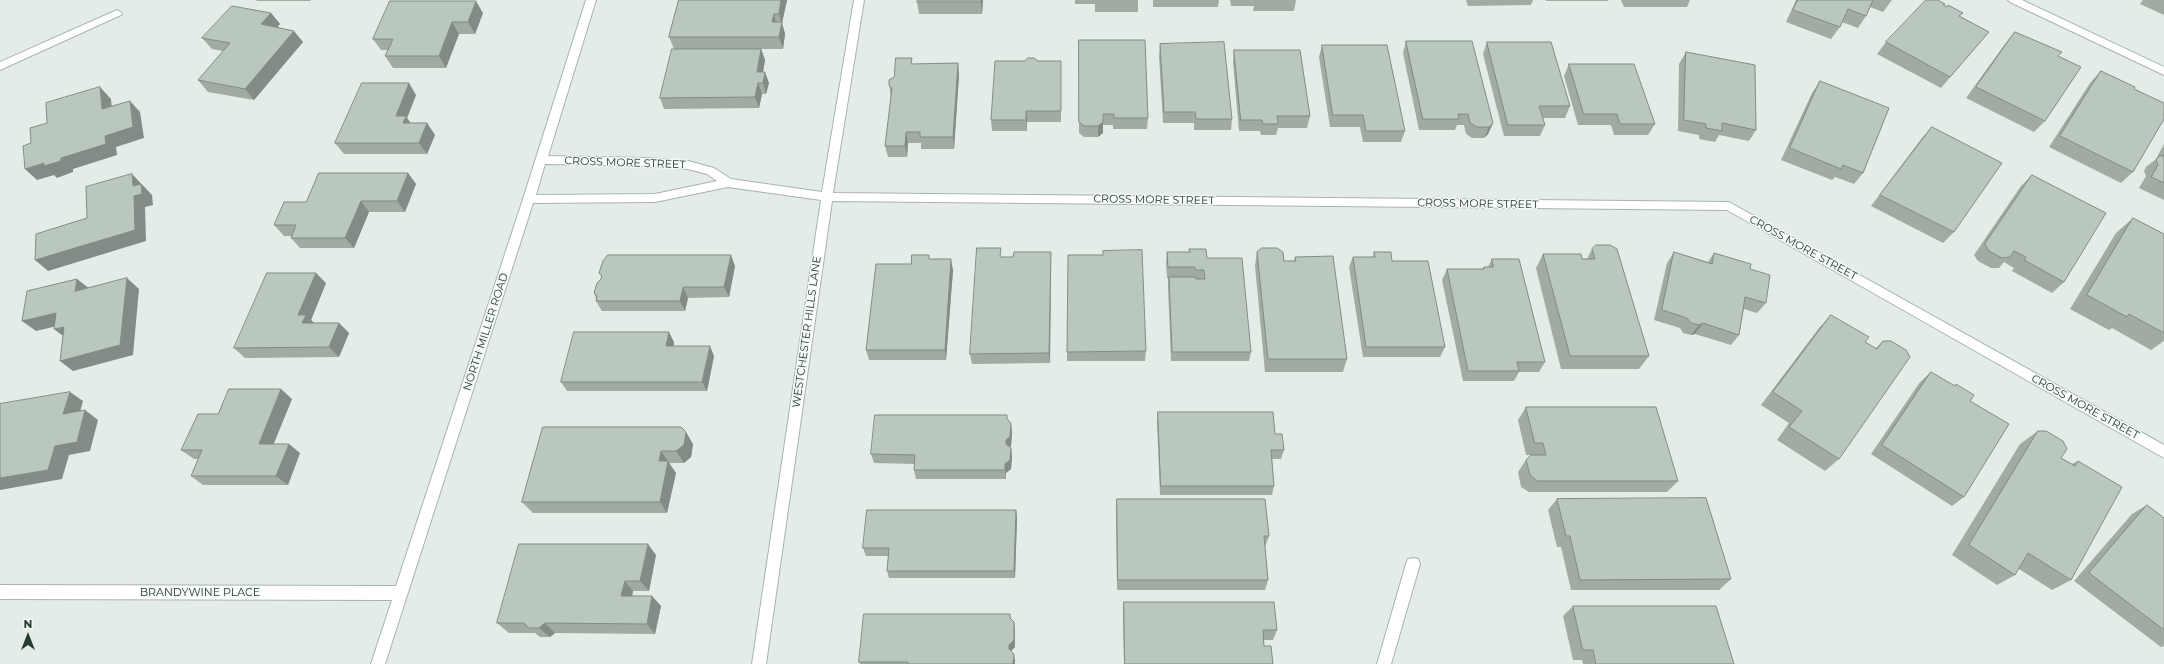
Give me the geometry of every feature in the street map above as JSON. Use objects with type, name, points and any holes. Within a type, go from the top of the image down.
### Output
[{"type":"street","name":"NORTH MILLER ROAD","points":[[378,664],[529,199],[591,0]]},
{"type":"street","name":"WESTCHESTER HILLS LANE","points":[[759,664],[827,197],[859,0]]},
{"type":"street","points":[[2013,0],[2164,71]]},
{"type":"street","points":[[0,66],[117,13]]},
{"type":"street","name":"CROSS MORE STREET","points":[[541,160],[646,162],[688,165],[710,171],[728,183]]},
{"type":"street","name":"CROSS MORE STREET","points":[[529,199],[655,198],[728,183],[827,197],[1729,206],[2164,452]]},
{"type":"street","points":[[1384,664],[1413,564]]},
{"type":"street","name":"BRANDYWINE PLACE","points":[[0,592],[400,593]]},
{"type":"building","points":[[679,0],[781,0],[779,14],[774,14],[772,22],[782,22],[779,37],[669,37]]},
{"type":"building","points":[[918,0],[981,0],[981,2],[917,2]]},
{"type":"building","points":[[1798,0],[1873,0],[1866,16],[1848,9],[1840,27],[1793,10]]},
{"type":"building","points":[[1926,0],[1938,0],[1947,7],[1948,5],[1963,13],[1959,16],[1989,32],[1950,77],[1886,42]]},
{"type":"building","points":[[390,1],[476,1],[468,22],[452,22],[439,56],[385,56],[393,39],[373,39]]},
{"type":"building","points":[[232,6],[271,13],[261,24],[294,31],[245,89],[198,80],[230,43],[202,38]]},
{"type":"building","points":[[2015,32],[2062,52],[2058,56],[2081,67],[2045,121],[1976,87]]},
{"type":"building","points":[[1079,40],[1145,40],[1148,118],[1114,118],[1114,114],[1103,114],[1103,122],[1098,126],[1084,126],[1079,122]]},
{"type":"building","points":[[1406,41],[1472,41],[1493,123],[1489,127],[1477,127],[1470,123],[1468,114],[1458,114],[1459,119],[1423,119]]},
{"type":"building","points":[[1224,42],[1232,119],[1196,119],[1195,112],[1164,112],[1160,44]]},
{"type":"building","points":[[1487,42],[1551,42],[1570,106],[1539,106],[1545,125],[1508,125]]},
{"type":"building","points":[[1322,45],[1387,45],[1405,131],[1366,131],[1363,115],[1333,115]]},
{"type":"building","points":[[672,49],[761,49],[757,72],[765,72],[763,83],[758,83],[755,97],[660,98]]},
{"type":"building","points":[[1234,50],[1300,50],[1310,116],[1277,116],[1278,124],[1263,124],[1262,120],[1241,120]]},
{"type":"building","points":[[1686,52],[1755,65],[1756,130],[1722,123],[1722,131],[1706,128],[1706,124],[1684,120]]},
{"type":"building","points":[[896,58],[912,58],[911,64],[958,63],[953,137],[920,137],[920,132],[906,132],[905,146],[885,146],[892,88],[889,85],[889,80],[894,77]]},
{"type":"building","points":[[1028,58],[1034,58],[1038,61],[1061,61],[1061,111],[1026,111],[1026,120],[991,120],[995,61],[1024,61]]},
{"type":"building","points":[[1569,64],[1634,64],[1655,124],[1620,124],[1617,114],[1584,114]]},
{"type":"building","points":[[2101,71],[2164,103],[2164,119],[2133,172],[2060,136]]},
{"type":"building","points":[[1820,81],[1889,108],[1863,173],[1843,165],[1841,169],[1790,148]]},
{"type":"building","points":[[362,83],[409,83],[396,116],[406,116],[403,123],[427,123],[419,143],[335,143]]},
{"type":"building","points":[[100,87],[102,109],[130,101],[133,127],[105,136],[106,144],[61,158],[61,161],[44,166],[44,163],[25,169],[23,146],[31,143],[30,128],[47,123],[46,103]]},
{"type":"building","points":[[1932,127],[2002,163],[1954,232],[1880,195]]},
{"type":"building","points":[[2164,155],[2164,183],[2151,177],[2158,165],[2156,160],[2159,156]]},
{"type":"building","points":[[319,173],[408,173],[397,201],[361,201],[345,238],[291,238],[296,225],[274,225],[284,202],[306,202]]},
{"type":"building","points":[[132,174],[133,186],[141,184],[142,194],[134,196],[135,230],[35,260],[36,234],[87,218],[86,187]]},
{"type":"building","points":[[2032,175],[2106,213],[2064,282],[2024,260],[2026,257],[2014,251],[2010,257],[2002,258],[1989,251],[1985,244]]},
{"type":"building","points":[[2133,218],[2164,234],[2164,333],[2129,314],[2127,317],[2087,295]]},
{"type":"building","points":[[1596,245],[1610,245],[1617,249],[1649,356],[1570,356],[1543,254],[1581,254],[1582,259],[1595,259],[1592,249]]},
{"type":"building","points":[[977,248],[1001,248],[1000,257],[1013,257],[1014,252],[1051,252],[1049,353],[970,354]]},
{"type":"building","points":[[1262,248],[1277,248],[1283,252],[1284,261],[1296,261],[1295,257],[1333,256],[1347,359],[1268,359],[1257,252]]},
{"type":"building","points":[[1189,249],[1206,249],[1207,258],[1242,258],[1251,352],[1172,352],[1169,277],[1195,277],[1196,279],[1205,279],[1204,270],[1195,270],[1195,267],[1168,267],[1167,252],[1190,252]]},
{"type":"building","points":[[1142,250],[1146,351],[1067,352],[1068,255],[1103,255],[1103,251]]},
{"type":"building","points":[[1374,252],[1391,252],[1392,261],[1428,261],[1445,347],[1366,347],[1353,257],[1375,257]]},
{"type":"building","points":[[1674,252],[1712,264],[1714,253],[1751,264],[1750,269],[1770,275],[1766,303],[1745,297],[1739,335],[1703,323],[1699,325],[1691,323],[1687,318],[1662,310]]},
{"type":"building","points":[[608,255],[731,255],[724,287],[683,287],[680,301],[596,301],[597,296],[594,293],[597,283],[602,276],[599,273],[603,261]]},
{"type":"building","points":[[912,255],[929,255],[929,259],[951,259],[945,350],[866,350],[876,264],[911,264]]},
{"type":"building","points":[[1492,259],[1519,259],[1545,362],[1517,362],[1519,371],[1468,371],[1447,269],[1484,269],[1484,267],[1493,267]]},
{"type":"building","points":[[267,273],[316,273],[298,315],[306,315],[302,323],[339,323],[329,347],[234,348]]},
{"type":"building","points":[[127,278],[120,345],[60,361],[64,327],[54,329],[56,313],[22,321],[27,291],[77,279],[75,291]]},
{"type":"building","points":[[1831,315],[1869,337],[1865,342],[1877,349],[1883,341],[1891,341],[1906,350],[1910,357],[1839,459],[1789,427],[1802,411],[1773,392]]},
{"type":"building","points":[[574,332],[669,332],[666,346],[710,346],[702,382],[561,382]]},
{"type":"building","points":[[1931,372],[1955,386],[1956,384],[1974,395],[1970,401],[2009,424],[1964,497],[1882,445]]},
{"type":"building","points":[[229,389],[281,389],[259,444],[289,444],[276,476],[191,476],[202,450],[181,450],[198,414],[218,414]]},
{"type":"building","points":[[70,392],[63,414],[85,410],[77,442],[55,446],[48,470],[0,478],[0,404]]},
{"type":"building","points":[[1526,407],[1656,407],[1678,481],[1537,481],[1530,475],[1526,460],[1531,455],[1546,455],[1543,443],[1535,443]]},
{"type":"building","points":[[1158,412],[1273,412],[1275,434],[1282,434],[1284,450],[1271,450],[1274,486],[1161,486]]},
{"type":"building","points":[[875,415],[1007,415],[1007,419],[1011,423],[1010,437],[1006,440],[1006,444],[1011,448],[1010,460],[1005,464],[1005,470],[914,470],[915,455],[871,454]]},
{"type":"building","points":[[543,427],[681,427],[686,432],[684,445],[676,451],[661,451],[659,461],[668,461],[660,502],[522,502]]},
{"type":"building","points":[[2038,431],[2046,431],[2063,441],[2067,449],[2061,458],[2075,466],[2078,461],[2122,487],[2071,580],[2028,553],[2015,575],[1969,545]]},
{"type":"building","points":[[1706,498],[1731,579],[1580,580],[1570,536],[1566,536],[1557,499]]},
{"type":"building","points":[[1117,499],[1265,499],[1269,536],[1264,536],[1268,580],[1118,580]]},
{"type":"building","points":[[2147,505],[2164,518],[2164,630],[2089,573]]},
{"type":"building","points":[[867,510],[1016,510],[1014,571],[887,571],[889,548],[863,548]]},
{"type":"building","points":[[519,544],[648,544],[640,581],[625,581],[621,596],[652,596],[647,624],[545,623],[539,628],[529,628],[524,623],[497,623]]},
{"type":"building","points":[[1124,602],[1274,602],[1277,630],[1263,630],[1264,646],[1271,646],[1273,664],[1125,664]]},
{"type":"building","points":[[1573,606],[1716,606],[1734,664],[1596,664],[1593,650],[1583,650]]},
{"type":"building","points":[[864,614],[1010,614],[1010,618],[1014,622],[1014,640],[1009,645],[1009,649],[1014,654],[1013,664],[908,664],[908,662],[859,662]]}]
